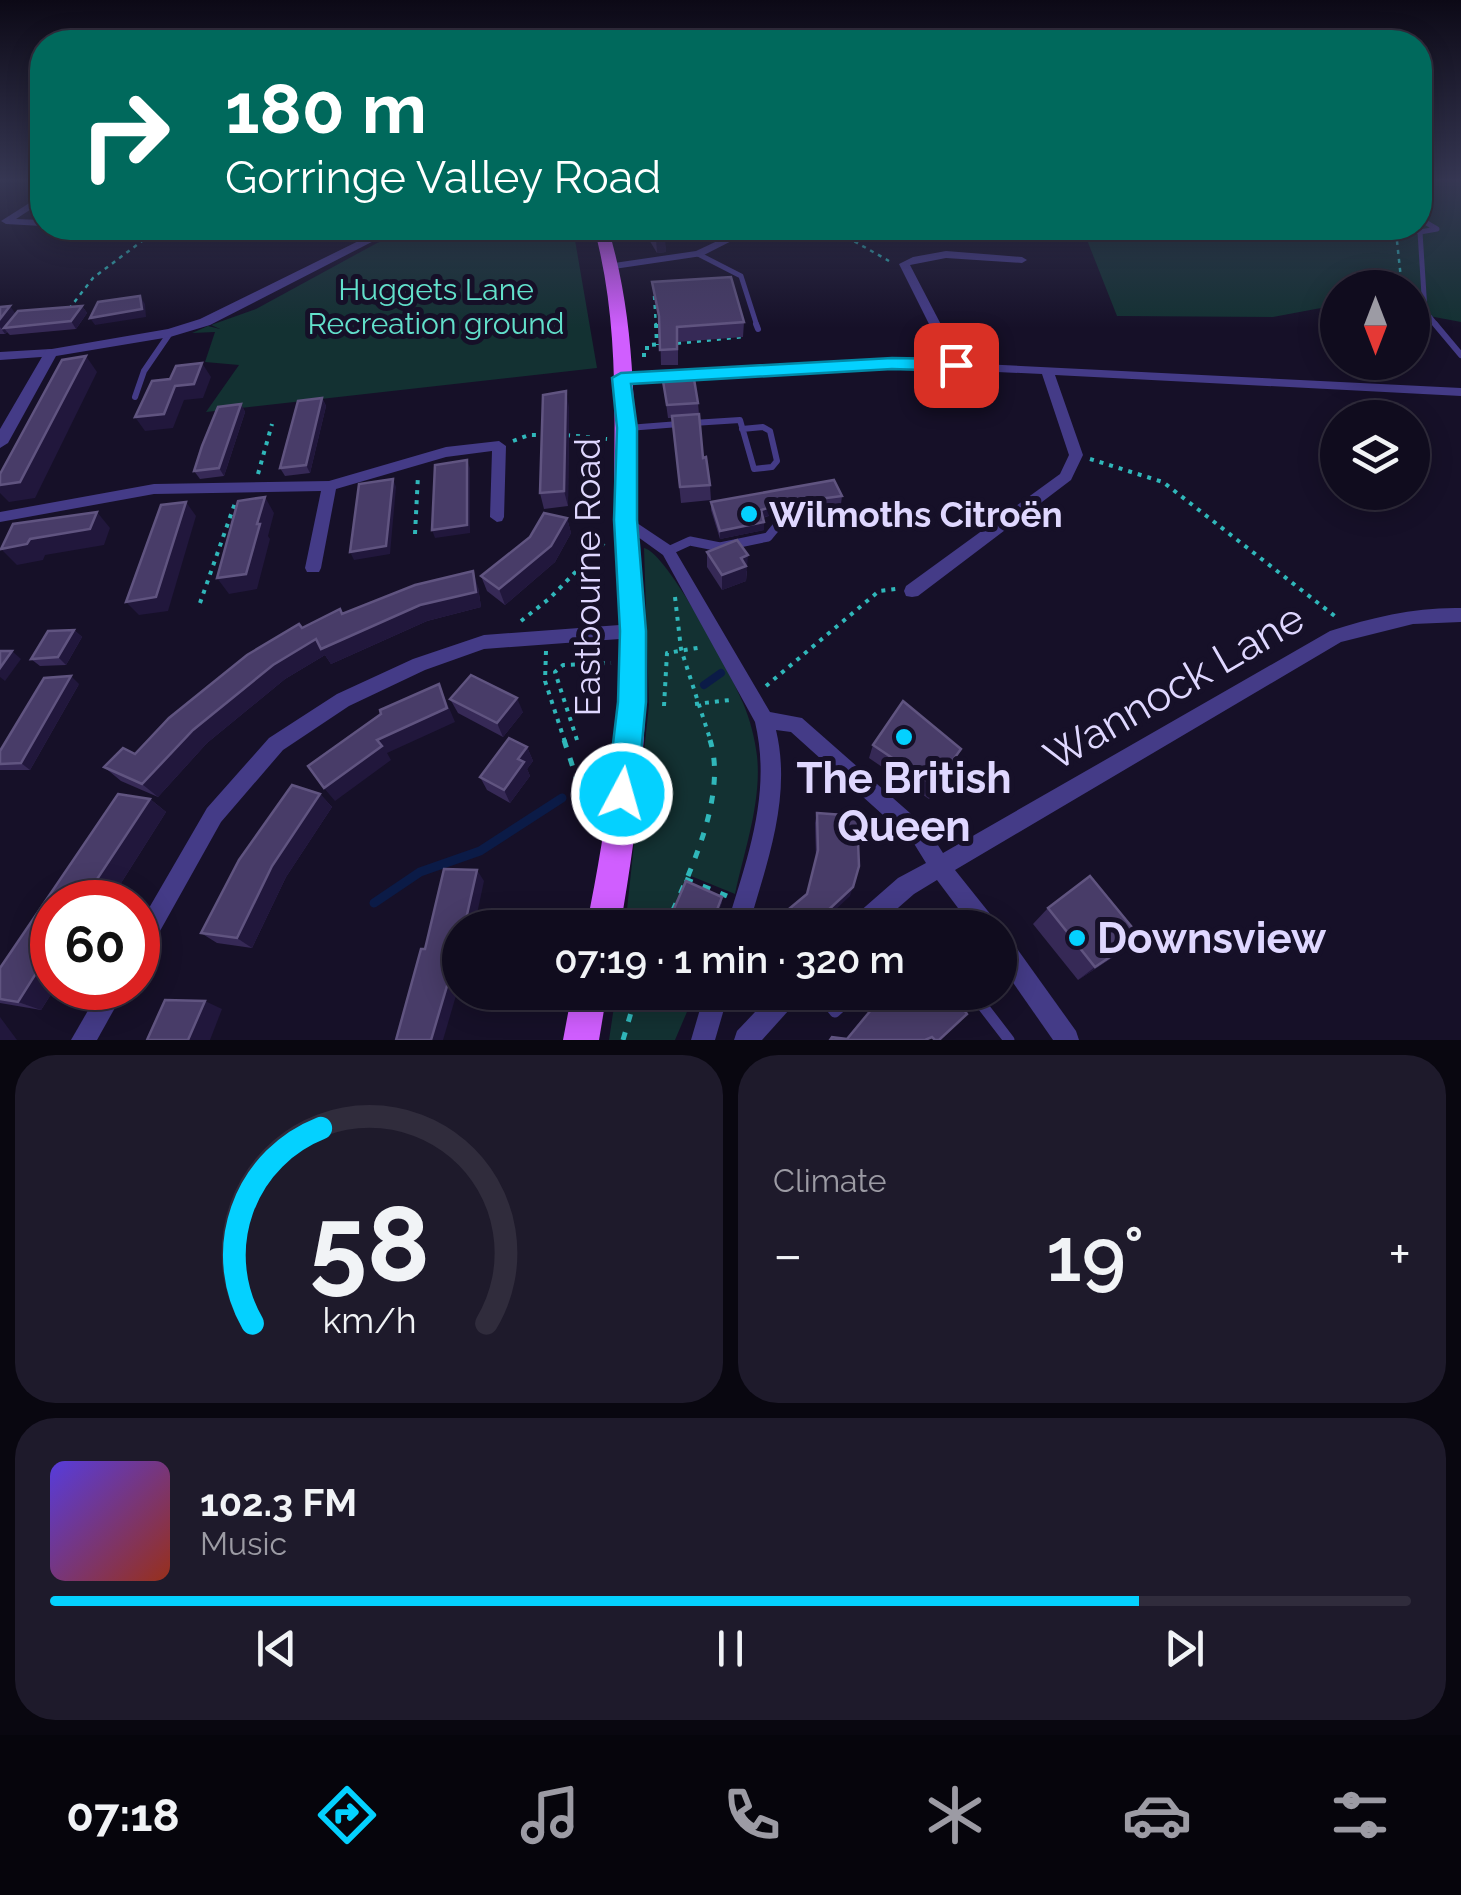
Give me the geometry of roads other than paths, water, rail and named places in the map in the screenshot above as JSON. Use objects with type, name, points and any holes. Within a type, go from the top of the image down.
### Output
[{"type":"main road","name":"Eastbourne Road","points":[[605,240],[614,266],[627,435],[626,520],[633,631],[618,824],[606,910]]},
{"type":"main road","points":[[581,1040],[587,1010]]},
{"type":"street","points":[[0,356],[51,354],[170,333],[238,309],[370,240]]},
{"type":"street","points":[[614,266],[698,254],[727,240]]},
{"type":"street","points":[[956,365],[904,264],[935,257],[1022,260]]},
{"type":"street","points":[[0,443],[51,354]]},
{"type":"street","points":[[621,378],[854,365],[956,365],[1461,392]]},
{"type":"street","points":[[917,588],[1066,476],[1076,455],[1047,370]]},
{"type":"street","points":[[0,518],[154,489],[329,486],[446,452],[499,446],[496,517]]},
{"type":"street","points":[[313,568],[329,486]]},
{"type":"street","points":[[626,520],[671,556],[764,720],[771,742],[766,833],[742,910]]},
{"type":"street","name":"Wannock Lane","points":[[879,910],[906,886],[1336,636],[1402,619],[1461,615]]},
{"type":"street","points":[[160,910],[214,815],[276,744],[343,700],[420,664],[484,642],[633,631]]},
{"type":"street","points":[[764,720],[796,724],[920,834],[973,910]]},
{"type":"street","points":[[1017,968],[1068,1040]]},
{"type":"street","points":[[82,1040],[100,1010]]},
{"type":"street","points":[[702,1040],[711,1010]]},
{"type":"street","points":[[746,1040],[774,1010]]},
{"type":"lane","points":[[1421,240],[1429,319],[1461,355]]},
{"type":"lane","points":[[698,254],[741,276],[758,329]]},
{"type":"lane","points":[[135,396],[144,372],[170,333]]},
{"type":"lane","points":[[627,435],[740,420],[749,462],[754,468],[772,468],[776,462],[770,431],[763,427],[742,429]]},
{"type":"lane","points":[[671,556],[690,541],[720,547],[768,536],[782,520]]},
{"type":"lane","points":[[986,1010],[1010,1040]]},
{"type":"waterway","points":[[704,685],[721,673]]},
{"type":"waterway","points":[[374,903],[420,872],[480,851],[562,798]]},
{"type":"place","name":"Wilmoths Citroën","points":[[749,514]]},
{"type":"place","name":"The British Queen","points":[[904,737]]},
{"type":"place","name":"Downsview","points":[[1077,938]]},
{"type":"park label","name":"Huggets Lane Recreation ground","points":[[436,306]]}]
